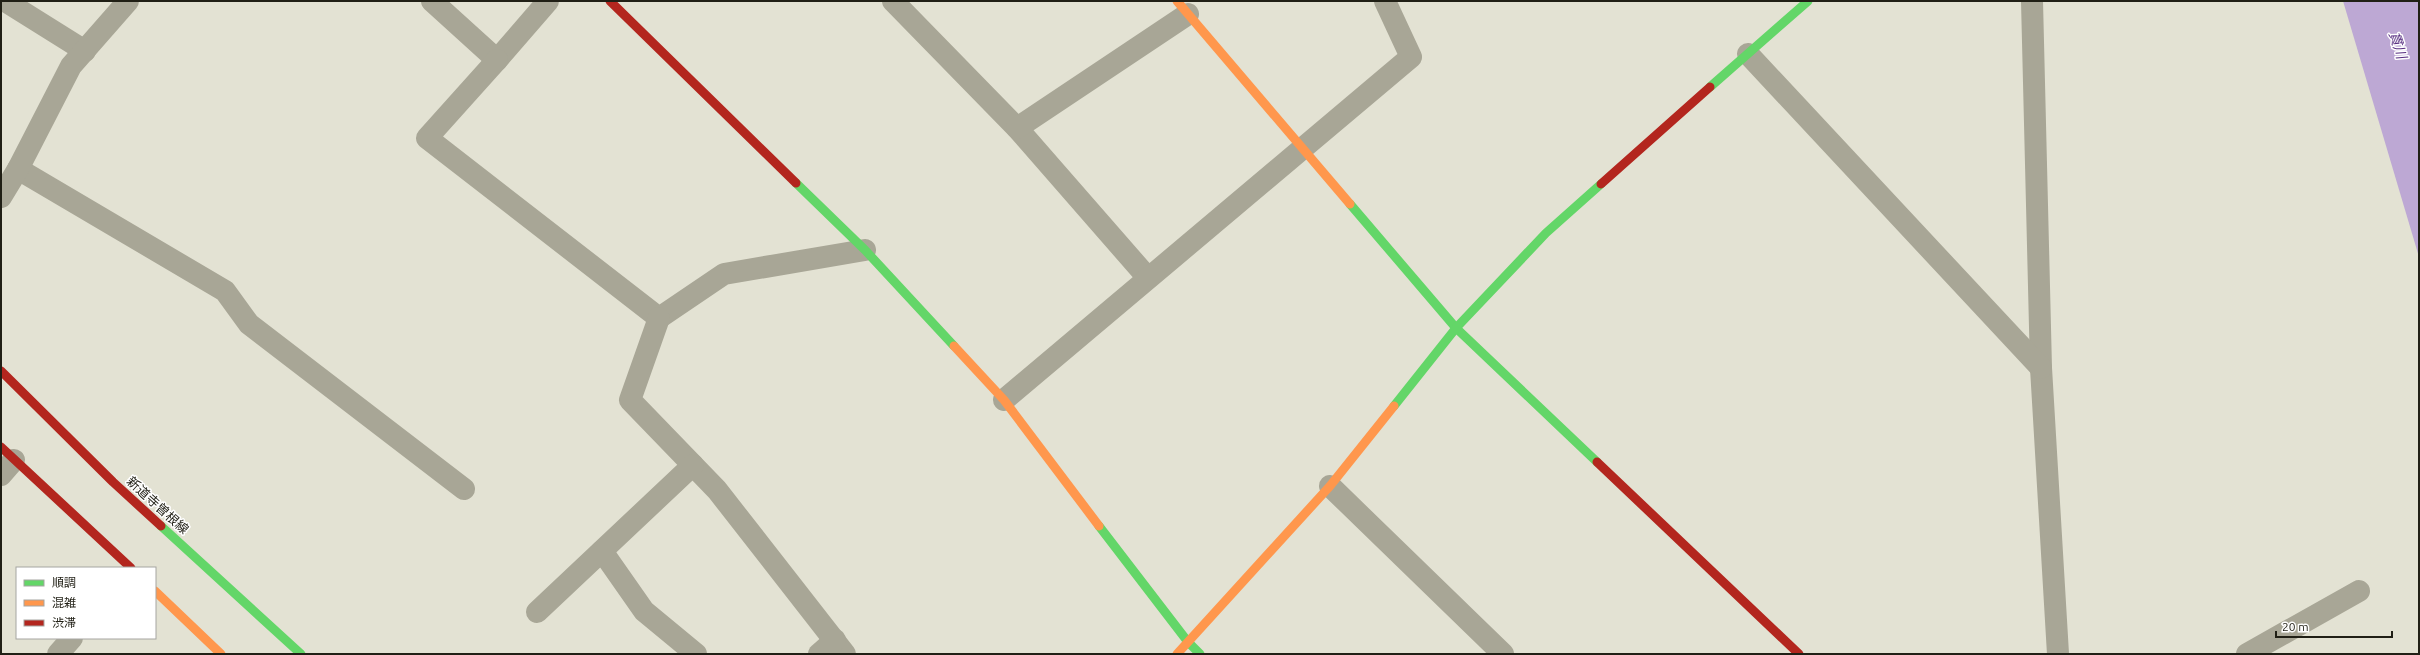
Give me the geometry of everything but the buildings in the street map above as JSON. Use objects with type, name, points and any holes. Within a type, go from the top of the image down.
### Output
[{"type":"street","points":[[5,1],[85,51]]},
{"type":"street","points":[[1,197],[18,169],[71,66],[128,1]]},
{"type":"street","points":[[432,1],[497,60]]},
{"type":"street","points":[[548,1],[427,138],[659,318]]},
{"type":"street","points":[[610,1],[865,250],[1004,400],[1188,642],[1200,654]]},
{"type":"street","points":[[893,1],[1017,128],[1148,278]]},
{"type":"street","points":[[1004,400],[1411,56],[1385,1]]},
{"type":"street","points":[[1177,654],[1330,486],[1456,328],[1546,233],[1808,1]]},
{"type":"street","points":[[2032,1],[2041,368],[2058,654]]},
{"type":"street","points":[[1017,128],[1183,7],[1456,328],[1799,654]]},
{"type":"street","points":[[1748,54],[2041,368]]},
{"type":"street","points":[[18,169],[224,291],[248,324],[464,489]]},
{"type":"street","points":[[833,649],[717,490],[630,400],[659,318],[724,274],[865,250]]},
{"type":"street","name":"新道寺曽根線","points":[[1,371],[113,482],[301,654]]},
{"type":"street","points":[[5,460],[130,567]]},
{"type":"street","points":[[537,612],[693,465]]},
{"type":"street","points":[[1330,486],[1503,654]]},
{"type":"street","points":[[602,552],[644,611],[696,654]]},
{"type":"street","points":[[2247,654],[2359,591]]},
{"type":"street","points":[[156,592],[221,654]]},
{"type":"street","points":[[58,654],[71,639]]},
{"type":"water","name":"貫川","points":[[2343,1],[2419,1],[2419,257]]},
{"type":"traffic: fast","points":[[1710,87],[1808,1]]},
{"type":"traffic: fast","points":[[796,183],[865,250],[954,346]]},
{"type":"traffic: fast","points":[[1394,406],[1456,328],[1546,233],[1601,184]]},
{"type":"traffic: fast","points":[[1350,204],[1456,328],[1597,462]]},
{"type":"traffic: fast","points":[[161,526],[301,654]]},
{"type":"traffic: fast","points":[[1099,526],[1188,642],[1200,654]]},
{"type":"traffic: slow","points":[[1177,1],[1350,204]]},
{"type":"traffic: slow","points":[[954,346],[1004,400],[1099,526]]},
{"type":"traffic: slow","points":[[1177,654],[1330,486],[1394,406]]},
{"type":"traffic: slow","points":[[156,592],[221,654]]},
{"type":"traffic: jam","points":[[610,1],[796,183]]},
{"type":"traffic: jam","points":[[1601,184],[1710,87]]},
{"type":"traffic: jam","points":[[1,371],[113,482],[161,526]]},
{"type":"traffic: jam","points":[[1,447],[130,567]]},
{"type":"traffic: jam","points":[[1597,462],[1799,654]]}]
